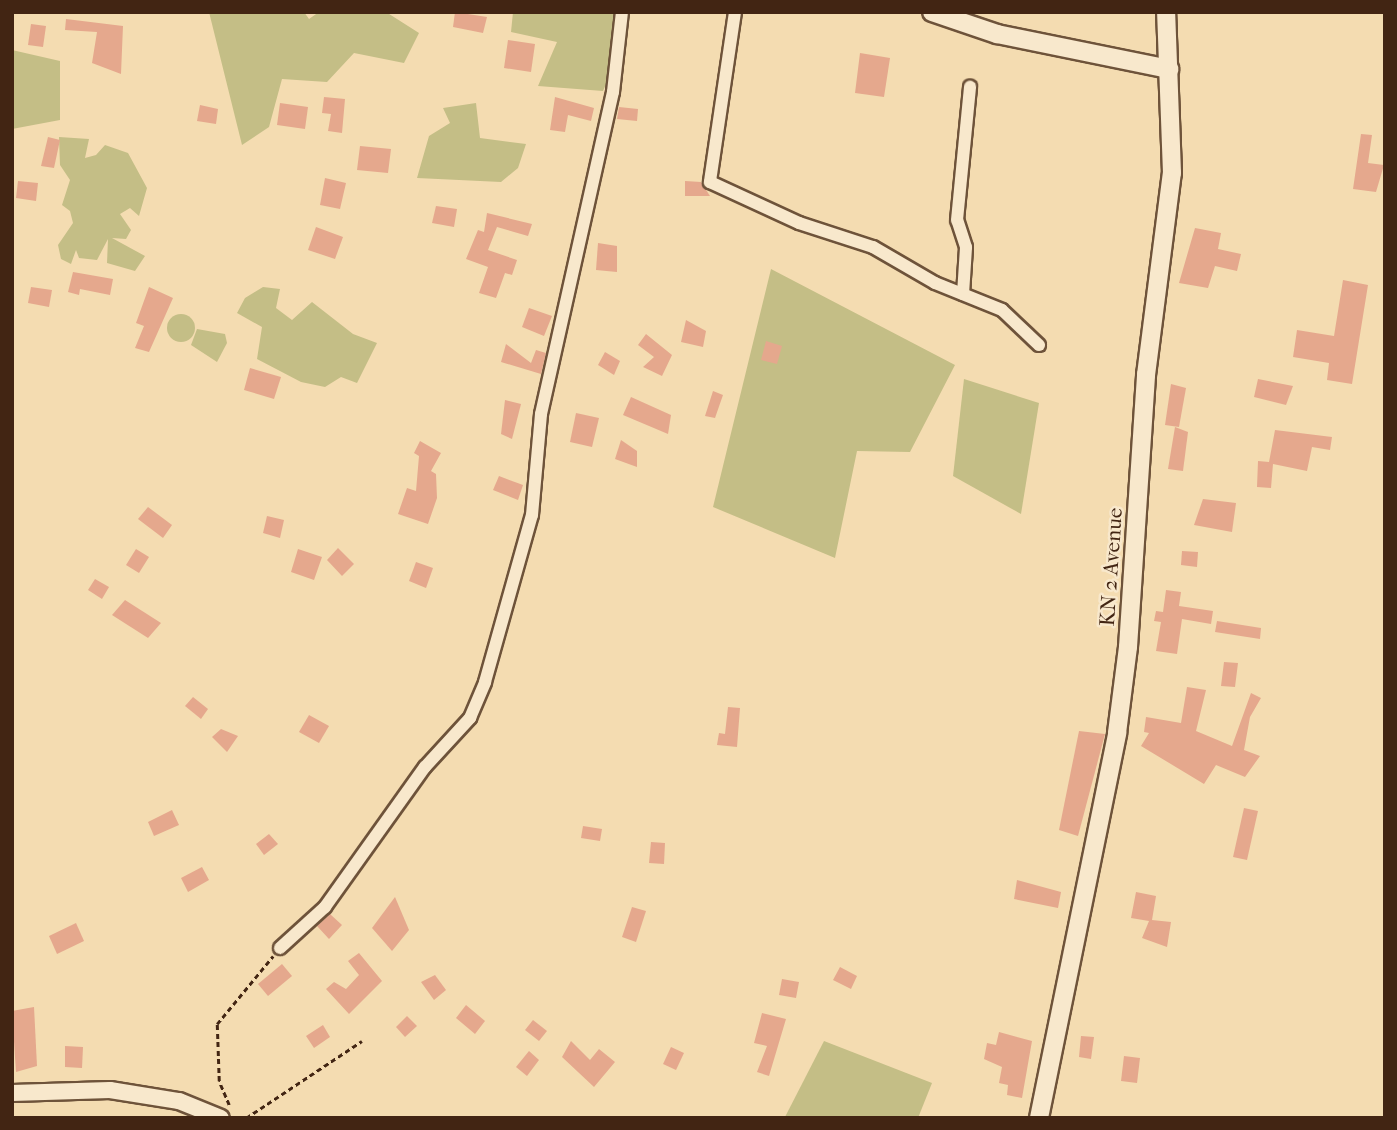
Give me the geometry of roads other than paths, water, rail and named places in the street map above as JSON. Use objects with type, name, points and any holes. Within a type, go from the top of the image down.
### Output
[{"type":"main road","points":[[932,12],[997,34],[1169,69]]},
{"type":"main road","name":"KN 2 Avenue","points":[[1039,1118],[1117,733],[1127,660],[1146,376],[1172,173],[1166,12]]},
{"type":"street","points":[[281,948],[325,907],[425,767],[470,718],[485,682],[532,515],[541,414],[613,92],[622,12]]},
{"type":"street","points":[[735,12],[710,182],[799,223],[873,247],[963,295],[1002,310],[1039,345]]},
{"type":"street","points":[[963,295],[966,247],[957,220],[970,87]]},
{"type":"street","points":[[12,1093],[110,1090],[179,1101],[221,1118]]}]
